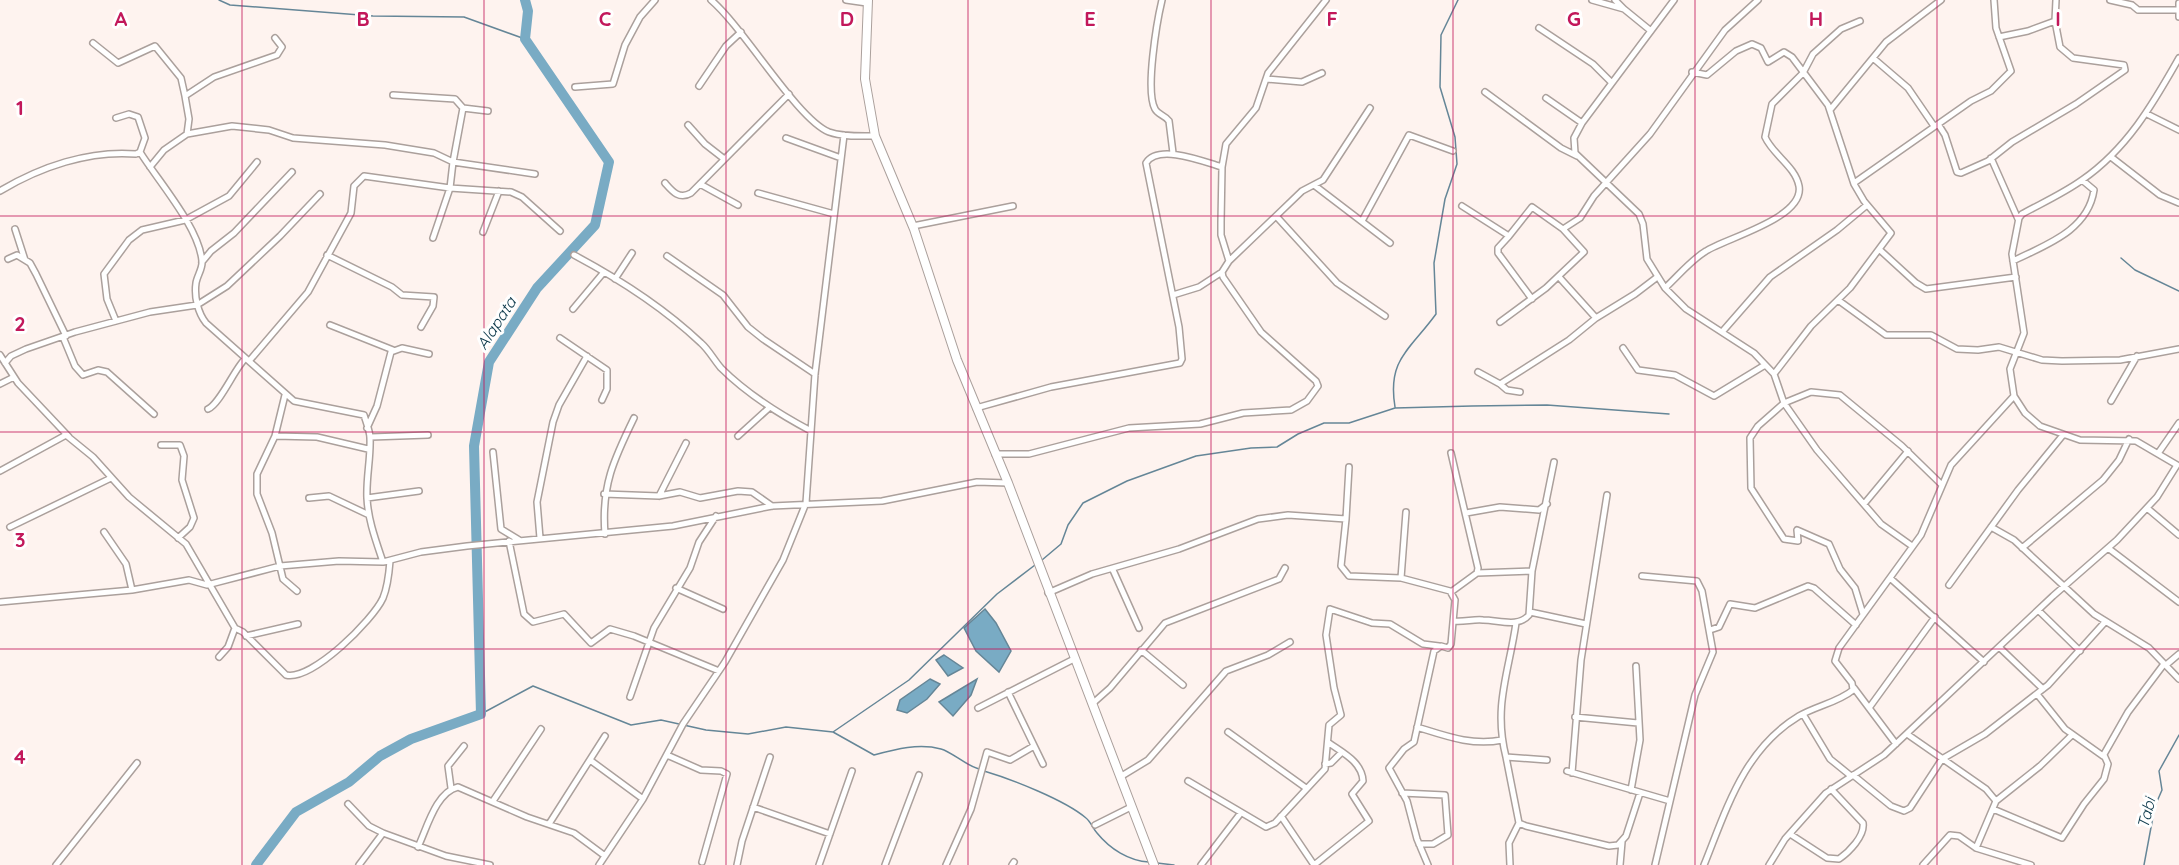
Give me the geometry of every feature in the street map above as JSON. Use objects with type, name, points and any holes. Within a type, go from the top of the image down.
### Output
[{"type":"main road","points":[[867,2],[864,79],[875,136],[913,226],[947,333],[1008,483],[1048,593],[1154,865]]},
{"type":"street","points":[[575,87],[613,84],[629,38],[640,17],[655,0]]},
{"type":"street","points":[[711,0],[741,32],[789,94],[818,125],[831,132],[844,135],[875,136]]},
{"type":"street","points":[[846,0],[867,2]]},
{"type":"street","points":[[1162,0],[1157,18],[1151,86],[1155,109],[1169,121],[1173,153]]},
{"type":"street","points":[[1229,261],[1221,235],[1222,168],[1226,144],[1256,108],[1266,79],[1326,0]]},
{"type":"street","points":[[1592,0],[1624,9]]},
{"type":"street","points":[[1615,0],[1650,31]]},
{"type":"street","points":[[1578,156],[1573,146],[1582,123],[1674,0]]},
{"type":"street","points":[[1563,229],[1580,218],[1594,196],[1650,135],[1692,72],[1731,24],[1758,0]]},
{"type":"street","points":[[1830,110],[1898,30],[1941,0]]},
{"type":"street","points":[[1854,183],[1936,125],[1991,91],[2011,71],[1995,19],[1994,0]]},
{"type":"street","points":[[1873,58],[1908,88],[1945,135],[1957,172],[1961,173],[1991,158],[2012,142],[2076,104],[2127,68],[2124,65],[2073,58],[2060,47],[2055,21],[2056,0]]},
{"type":"street","points":[[2110,0],[2132,5],[2138,10],[2177,10]]},
{"type":"street","points":[[2179,3],[2177,10],[2179,17]]},
{"type":"street","points":[[1665,288],[1705,252],[1723,242],[1745,235],[1787,211],[1796,201],[1799,188],[1796,178],[1767,141],[1765,131],[1770,106],[1803,73],[1813,54],[1841,29],[1860,21]]},
{"type":"street","points":[[2000,37],[2028,31],[2055,21]]},
{"type":"street","points":[[1539,28],[1593,64],[1611,82]]},
{"type":"street","points":[[699,86],[726,46],[741,32]]},
{"type":"street","points":[[185,96],[214,77],[277,55],[282,47],[276,38]]},
{"type":"street","points":[[93,43],[118,63],[155,46],[182,78],[189,119],[187,134]]},
{"type":"street","points":[[1692,72],[1707,75],[1736,51],[1752,44],[1761,48],[1768,62],[1784,52],[1792,57],[1823,97],[1830,110],[1854,183],[1867,205],[1891,233],[1880,250],[1838,300],[1811,326],[1774,374]]},
{"type":"street","points":[[1769,865],[1790,834],[1831,789],[1874,762],[1896,744],[2038,610],[2108,548],[2164,488],[2178,466],[2159,452],[2130,440],[2088,441],[2063,435],[2035,422],[2014,396],[2010,369],[2024,333],[2012,246],[2018,219],[2022,214],[2082,180],[2110,157],[2147,114],[2179,58]]},
{"type":"street","points":[[2174,67],[2179,72]]},
{"type":"street","points":[[1266,79],[1302,82],[1322,73]]},
{"type":"street","points":[[1485,92],[1561,148],[1578,156],[1639,214],[1643,224],[1647,260],[1656,278],[1686,309],[1747,348],[1774,374],[1784,403],[1818,450],[1881,524],[1912,546]]},
{"type":"street","points":[[665,183],[672,192],[684,196],[700,184],[723,158],[789,94]]},
{"type":"street","points":[[393,95],[455,99],[463,108],[488,111]]},
{"type":"street","points":[[1546,98],[1582,123]]},
{"type":"street","points":[[433,238],[450,188],[463,108]]},
{"type":"street","points":[[1173,295],[1199,287],[1222,272],[1229,261],[1302,191],[1323,180],[1370,108]]},
{"type":"street","points":[[116,118],[129,114],[138,117],[145,138],[140,152]]},
{"type":"street","points":[[2147,114],[2179,130]]},
{"type":"street","points":[[688,125],[705,144],[723,158]]},
{"type":"street","points":[[150,167],[164,150],[187,134],[232,126],[248,126],[293,138],[385,145],[434,153],[453,162],[535,174]]},
{"type":"street","points":[[599,865],[643,800],[681,726],[719,671],[783,560],[806,503],[815,374],[844,135]]},
{"type":"street","points":[[1362,221],[1409,135],[1453,151]]},
{"type":"street","points":[[786,138],[841,158]]},
{"type":"street","points":[[140,152],[185,220],[202,262]]},
{"type":"street","points":[[0,191],[14,183],[92,154],[136,154],[140,152]]},
{"type":"street","points":[[976,408],[1051,387],[1180,363],[1182,347],[1146,163],[1151,157],[1173,153],[1222,168]]},
{"type":"street","points":[[2110,157],[2160,195],[2179,203]]},
{"type":"street","points":[[1991,158],[2018,219]]},
{"type":"street","points":[[117,321],[108,299],[104,274],[129,240],[142,230],[185,220],[229,196],[257,162]]},
{"type":"street","points":[[292,171],[234,233],[211,250],[202,262],[196,284],[197,305],[200,316],[206,323],[285,395],[301,403],[364,415],[371,437],[368,449],[370,458],[367,498],[369,515],[383,562]]},
{"type":"street","points":[[208,409],[215,405],[225,385],[308,292],[351,213],[354,186],[364,176],[450,188],[499,190],[522,197],[560,231]]},
{"type":"street","points":[[2013,261],[2049,245],[2078,222],[2086,212],[2094,190],[2082,180]]},
{"type":"street","points":[[700,184],[738,205]]},
{"type":"street","points":[[1314,185],[1390,243]]},
{"type":"street","points":[[483,232],[499,190]]},
{"type":"street","points":[[758,193],[834,214]]},
{"type":"street","points":[[5,363],[11,356],[26,349],[65,336],[117,321],[197,305],[226,286],[280,236],[320,194]]},
{"type":"street","points":[[1722,332],[1770,277],[1837,230],[1867,205]]},
{"type":"street","points":[[913,226],[1012,206]]},
{"type":"street","points":[[1462,206],[1509,236]]},
{"type":"street","points":[[1500,322],[1532,299],[1559,277],[1584,252],[1563,229],[1532,207],[1498,248],[1498,253],[1532,299]]},
{"type":"street","points":[[1276,216],[1337,283],[1385,316]]},
{"type":"street","points":[[15,229],[25,260],[42,285],[65,336],[75,366],[83,375],[98,370],[107,372],[154,414]]},
{"type":"street","points":[[1880,250],[1916,284],[1926,289],[2016,277]]},
{"type":"street","points":[[615,279],[632,253]]},
{"type":"street","points":[[8,259],[17,255],[25,260]]},
{"type":"street","points":[[327,255],[392,287],[402,295],[434,297],[433,306],[421,327]]},
{"type":"street","points":[[574,255],[653,304],[702,344],[721,368],[770,407],[811,431]]},
{"type":"street","points":[[667,256],[723,295],[748,327],[763,339],[815,374]]},
{"type":"street","points":[[573,309],[604,272]]},
{"type":"street","points":[[995,454],[1029,454],[1129,428],[1200,424],[1243,414],[1291,410],[1307,401],[1317,389],[1316,381],[1261,333],[1223,277],[1222,272]]},
{"type":"street","points":[[1559,277],[1596,318]]},
{"type":"street","points":[[1500,384],[1569,340],[1596,318],[1656,278]]},
{"type":"street","points":[[1838,300],[1886,334],[1931,335],[1957,349],[1978,350],[1999,347],[2052,361],[2120,360],[2179,349]]},
{"type":"street","points":[[330,325],[393,350],[402,348],[429,354]]},
{"type":"street","points":[[560,338],[606,370],[607,389],[602,400]]},
{"type":"street","points":[[1623,348],[1638,370],[1675,375],[1714,396],[1765,365]]},
{"type":"street","points":[[367,428],[377,406],[388,357],[393,350]]},
{"type":"street","points":[[0,355],[14,377],[74,442]]},
{"type":"street","points":[[540,538],[537,502],[553,422],[559,405],[587,356]]},
{"type":"street","points":[[2111,401],[2137,356]]},
{"type":"street","points":[[1478,372],[1507,390],[1520,392]]},
{"type":"street","points":[[0,384],[14,377]]},
{"type":"street","points":[[1863,614],[1855,588],[1840,569],[1829,544],[1797,530],[1798,541],[1784,540],[1751,488],[1751,434],[1784,403],[1811,392],[1836,393],[1908,452],[1942,485]]},
{"type":"street","points":[[285,395],[275,436],[257,474],[257,494],[272,533],[283,579],[297,591]]},
{"type":"street","points":[[1896,744],[1835,661],[1839,648],[1927,524],[1951,465],[2014,396]]},
{"type":"street","points":[[738,436],[770,407]]},
{"type":"street","points":[[605,534],[604,494],[609,470],[634,418]]},
{"type":"street","points":[[2159,452],[2179,423]]},
{"type":"street","points":[[0,471],[66,435],[93,457],[149,515],[178,538],[194,556],[207,585],[235,628],[286,675],[295,675],[317,664],[338,649],[374,612],[387,585],[390,561],[339,561],[280,566],[207,585],[189,580],[132,590],[0,603]]},
{"type":"street","points":[[371,437],[428,435]]},
{"type":"street","points":[[1949,585],[2063,435]]},
{"type":"street","points":[[275,436],[317,437],[368,449]]},
{"type":"street","points":[[2022,548],[2103,480],[2119,460],[2130,440]]},
{"type":"street","points":[[659,496],[687,443]]},
{"type":"street","points":[[161,444],[180,445],[184,456],[182,480],[194,518],[190,527],[178,538]]},
{"type":"street","points":[[493,452],[501,529],[519,540]]},
{"type":"street","points":[[1864,504],[1908,452]]},
{"type":"street","points":[[1451,453],[1466,513],[1477,573]]},
{"type":"street","points":[[1454,621],[1469,622],[1480,619],[1516,622],[1524,620],[1530,612],[1532,571],[1554,462]]},
{"type":"street","points":[[1188,782],[1239,814],[1266,827],[1281,816],[1325,769],[1324,755],[1329,743],[1329,725],[1342,714],[1334,688],[1326,634],[1330,609],[1372,622],[1390,624],[1423,644],[1448,648],[1451,644],[1455,600],[1452,592],[1446,588],[1401,578],[1345,574],[1341,566],[1349,467]]},
{"type":"street","points":[[10,527],[111,478]]},
{"type":"street","points":[[383,562],[421,552],[467,546],[673,526],[772,506],[882,501],[977,482],[1008,483]]},
{"type":"street","points":[[367,498],[419,491]]},
{"type":"street","points":[[604,494],[659,496],[676,492],[700,498],[711,498],[738,491],[752,492],[772,506]]},
{"type":"street","points":[[1607,495],[1586,624],[1570,772],[1670,801]]},
{"type":"street","points":[[309,498],[329,496],[369,515]]},
{"type":"street","points":[[1466,513],[1500,507],[1539,510],[1547,504]]},
{"type":"street","points":[[2146,508],[2179,535]]},
{"type":"street","points":[[1401,578],[1406,512]]},
{"type":"street","points":[[1048,593],[1092,574],[1113,570],[1179,549],[1258,519],[1288,515],[1346,519]]},
{"type":"street","points":[[630,697],[648,642],[676,588],[690,568],[699,542],[716,516]]},
{"type":"street","points":[[1991,527],[2022,548],[2105,622],[2149,648],[2179,679]]},
{"type":"street","points":[[104,532],[126,564],[132,590]]},
{"type":"street","points":[[509,541],[524,614],[528,620],[533,622],[564,614],[591,643],[610,629],[719,671]]},
{"type":"street","points":[[2108,548],[2179,602]]},
{"type":"street","points":[[1092,704],[1110,688],[1165,623],[1279,579],[1285,568]]},
{"type":"street","points":[[1113,570],[1139,628]]},
{"type":"street","points":[[1452,592],[1477,573],[1532,571]]},
{"type":"street","points":[[1642,576],[1697,581],[1702,591],[1710,630],[1712,660],[1695,695],[1655,865]]},
{"type":"street","points":[[1890,578],[1984,662]]},
{"type":"street","points":[[1710,630],[1719,627],[1730,604],[1755,608],[1810,586],[1856,625]]},
{"type":"street","points":[[676,588],[723,609]]},
{"type":"street","points":[[2038,610],[2080,651]]},
{"type":"street","points":[[1530,612],[1586,624]]},
{"type":"street","points":[[1869,708],[1935,617]]},
{"type":"street","points":[[1510,865],[1509,843],[1519,823],[1502,740],[1500,700],[1516,622]]},
{"type":"street","points":[[1803,714],[1830,759],[1891,806],[1904,812],[1910,808],[1942,759],[1985,734],[2043,690],[2105,622]]},
{"type":"street","points":[[246,636],[298,624]]},
{"type":"street","points":[[219,657],[228,647],[235,628]]},
{"type":"street","points":[[1120,777],[1148,760],[1226,671],[1268,655],[1290,642]]},
{"type":"street","points":[[1428,865],[1419,844],[1407,801],[1389,768],[1404,748],[1414,742],[1432,658],[1441,646]]},
{"type":"street","points":[[1999,647],[2043,690]]},
{"type":"street","points":[[1141,650],[1183,685]]},
{"type":"street","points":[[2104,755],[2128,712],[2165,664],[2179,654]]},
{"type":"street","points":[[978,708],[1074,659]]},
{"type":"street","points":[[1631,790],[1638,756],[1635,666]]},
{"type":"street","points":[[1704,865],[1750,760],[1776,731],[1803,714],[1852,692],[1854,688]]},
{"type":"street","points":[[1008,692],[1043,764]]},
{"type":"street","points":[[2037,694],[2072,735],[2099,754],[2104,755]]},
{"type":"street","points":[[1575,717],[1638,723]]},
{"type":"street","points":[[1417,727],[1483,744],[1502,740]]},
{"type":"street","points":[[493,801],[541,729]]},
{"type":"street","points":[[1228,732],[1306,788]]},
{"type":"street","points":[[1907,734],[1986,789],[1996,801]]},
{"type":"street","points":[[1976,848],[1996,801],[2040,766],[2072,735]]},
{"type":"street","points":[[549,824],[605,736]]},
{"type":"street","points":[[1281,816],[1314,865],[1369,821],[1352,794],[1363,781],[1361,771],[1329,743]]},
{"type":"street","points":[[451,789],[448,766],[464,746]]},
{"type":"street","points":[[946,865],[971,809],[987,752],[1010,760],[1034,746]]},
{"type":"street","points":[[1325,764],[1331,763],[1342,752]]},
{"type":"street","points":[[667,754],[701,770],[727,774],[702,862]]},
{"type":"street","points":[[1993,809],[2062,838],[2104,779],[2108,764],[2104,755]]},
{"type":"street","points":[[737,865],[770,756]]},
{"type":"street","points":[[1506,757],[1547,760]]},
{"type":"street","points":[[590,760],[643,800]]},
{"type":"street","points":[[56,865],[137,764]]},
{"type":"street","points":[[819,865],[852,771]]},
{"type":"street","points":[[885,865],[919,775]]},
{"type":"street","points":[[418,847],[439,802],[451,789],[465,789],[574,833],[605,856]]},
{"type":"street","points":[[1790,834],[1827,858],[1839,859],[1848,852],[1862,833],[1863,823],[1831,789]]},
{"type":"street","points":[[1401,793],[1445,795],[1448,835],[1433,844],[1419,844]]},
{"type":"street","points":[[1620,865],[1622,842],[1640,793]]},
{"type":"street","points":[[348,804],[369,826],[383,833],[446,856],[490,865]]},
{"type":"street","points":[[753,807],[830,834]]},
{"type":"street","points":[[1095,825],[1131,807]]},
{"type":"street","points":[[1201,865],[1239,814]]},
{"type":"street","points":[[1519,823],[1609,846],[1622,842]]},
{"type":"street","points":[[359,865],[383,833]]},
{"type":"street","points":[[1923,865],[1950,835],[1959,836],[1976,848],[2031,865]]},
{"type":"water","points":[[985,609],[996,623],[1011,651],[999,672],[976,651],[964,628]]},
{"type":"water","points":[[944,655],[963,668],[948,676],[936,660]]},
{"type":"water","points":[[930,679],[940,684],[927,699],[907,713],[897,710],[900,700]]},
{"type":"water","points":[[977,679],[971,695],[953,716],[939,702]]},
{"type":"waterway","points":[[219,0],[230,5],[373,16],[464,17],[525,39]]},
{"type":"waterway","name":"Alapata","points":[[256,865],[296,812],[349,782],[380,756],[411,739],[481,714],[474,446],[489,362],[537,288],[595,225],[609,162],[525,39],[528,11],[525,0]]},
{"type":"waterway","points":[[1395,407],[1394,377],[1398,366],[1409,347],[1436,314],[1434,263],[1445,199],[1457,164],[1455,137],[1440,87],[1441,35],[1458,0]]},
{"type":"waterway","name":"Tabi","points":[[2121,258],[2135,270],[2179,291]]},
{"type":"waterway","points":[[1042,560],[1061,544],[1068,525],[1083,503],[1127,481],[1196,456],[1251,448],[1277,447],[1298,434],[1324,423],[1349,423],[1395,408],[1547,405],[1669,414]]},
{"type":"waterway","points":[[833,732],[909,680],[997,594],[1035,565]]},
{"type":"waterway","points":[[481,714],[533,686],[631,725],[661,720],[706,730],[748,734],[786,727],[833,732],[874,755],[907,748],[933,747],[979,769]]},
{"type":"waterway","name":"Tabi","points":[[2144,865],[2155,806],[2162,790],[2159,771],[2179,735]]},
{"type":"waterway","points":[[984,771],[1065,804],[1086,818],[1102,839],[1114,849],[1127,857],[1149,862]]},
{"type":"waterway","points":[[1157,863],[1174,865]]}]
